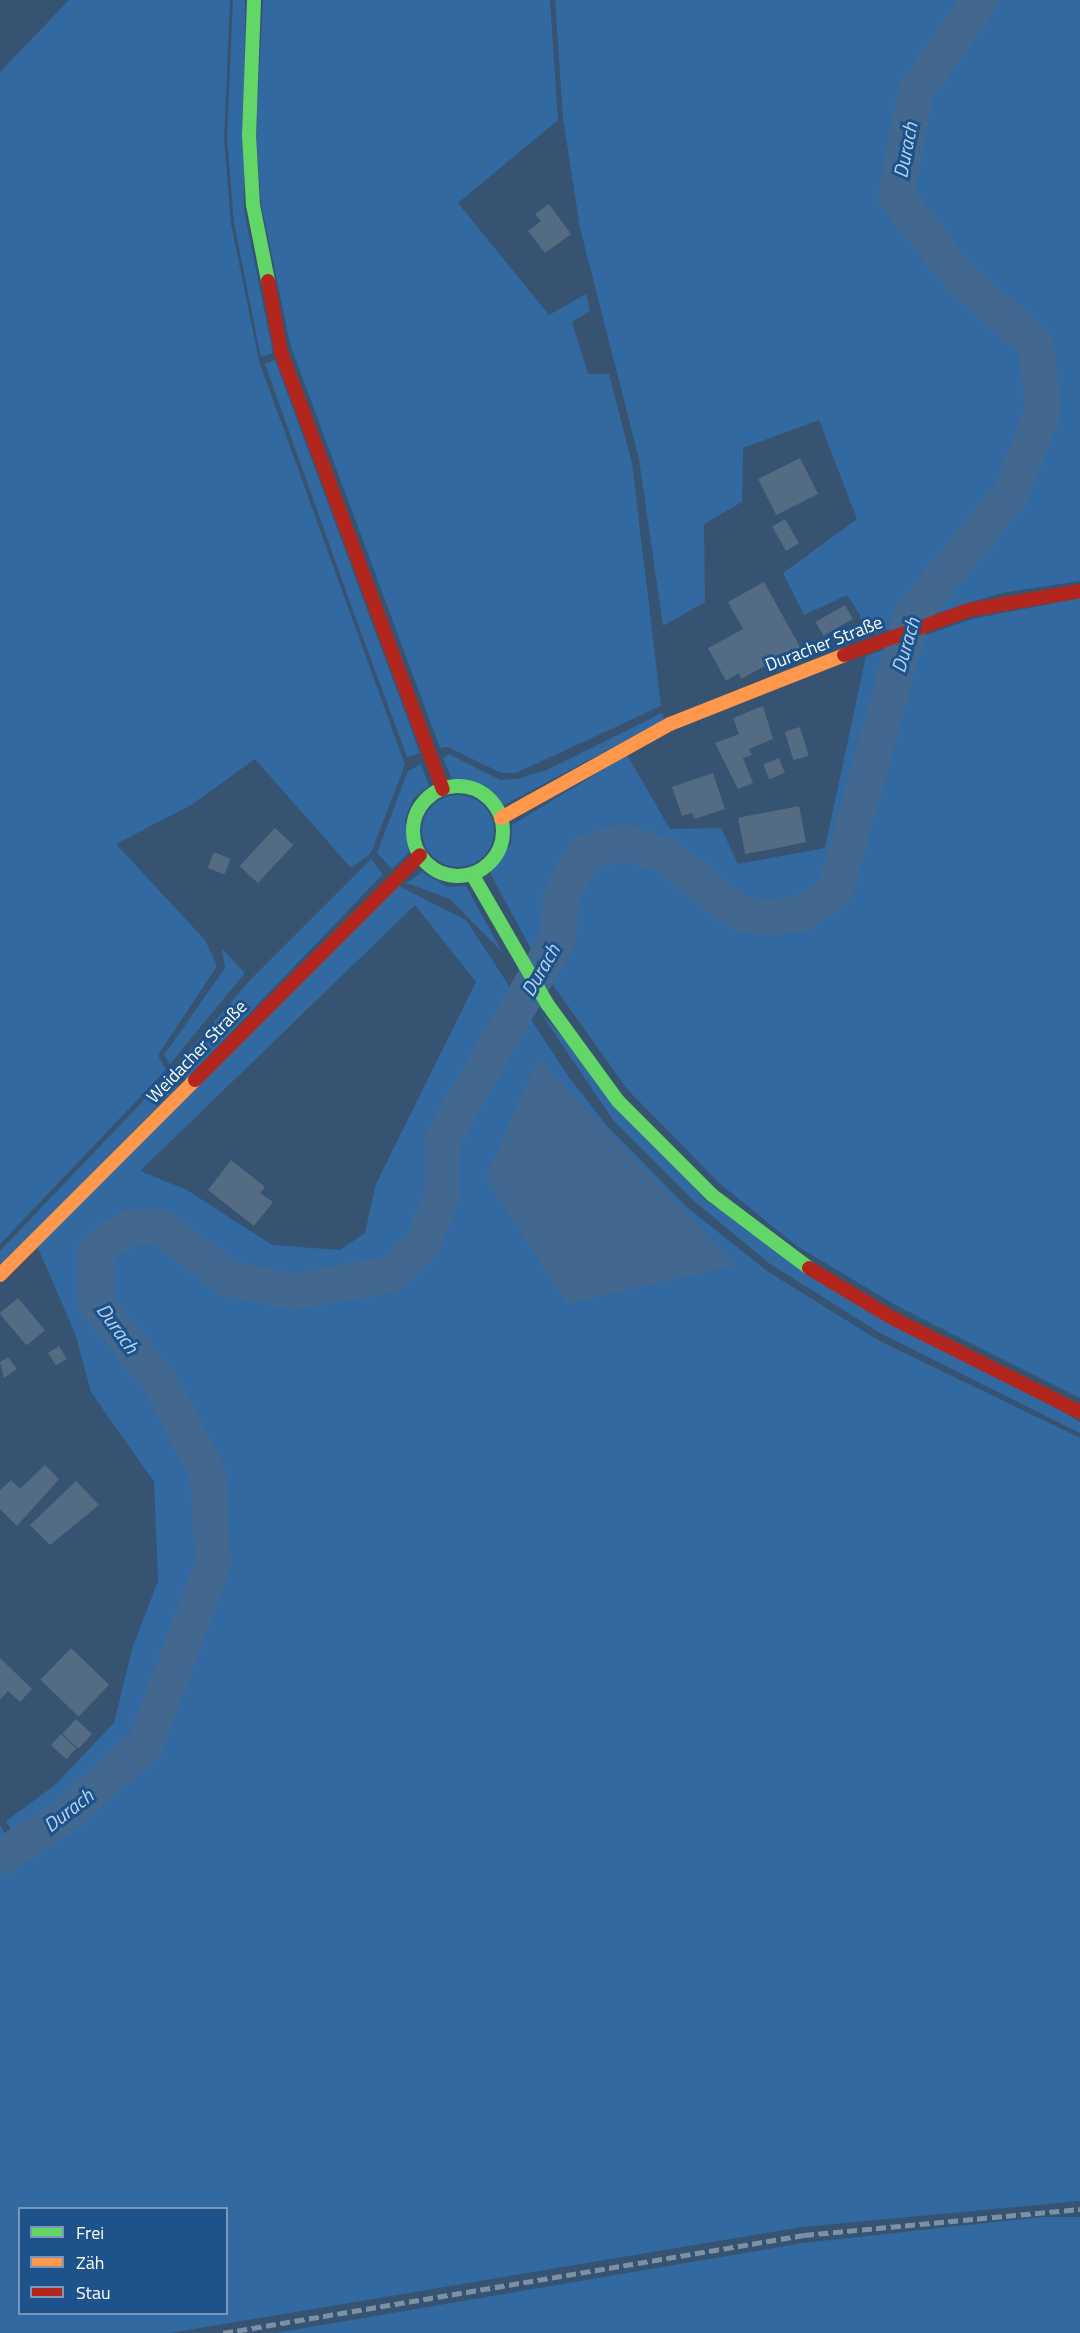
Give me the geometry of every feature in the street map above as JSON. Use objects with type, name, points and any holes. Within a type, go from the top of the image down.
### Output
[{"type":"street","points":[[254,0],[249,134],[253,205],[281,352],[444,789]]},
{"type":"street","name":"Duracher Straße","points":[[501,818],[592,764],[670,724],[880,640],[969,610],[1080,591]]},
{"type":"street","points":[[465,787],[484,795],[501,818],[495,858],[472,874],[443,874],[420,855],[415,816],[444,789],[465,787]]},
{"type":"street","name":"Weidacher Straße","points":[[0,1275],[420,855]]},
{"type":"street","points":[[472,874],[511,946],[548,1005],[618,1101],[712,1195],[791,1258],[894,1319],[1080,1412]]},
{"type":"shaded area","points":[[69,0],[230,0],[224,140],[231,224],[259,361],[405,765],[371,853],[351,868],[255,759],[191,805],[116,844],[205,940],[217,966],[158,1055],[166,1070],[0,1244],[0,72]]},
{"type":"shaded area","points":[[233,0],[245,0],[244,210],[273,353],[261,357],[234,223],[227,138]]},
{"type":"shaded area","points":[[263,0],[550,0],[558,120],[458,203],[549,315],[586,294],[590,311],[572,322],[588,374],[609,374],[632,463],[661,706],[516,773],[501,773],[448,747],[440,748],[290,344],[261,203],[256,133]]},
{"type":"shaded area","points":[[555,0],[1080,0],[1080,581],[1001,593],[864,637],[860,615],[847,595],[804,615],[783,573],[857,519],[819,420],[743,448],[742,502],[704,524],[705,602],[663,626],[639,459],[580,228],[563,118]]},
{"type":"shaded area","points":[[275,360],[420,753],[407,757],[265,364]]},
{"type":"shaded area","points":[[1080,598],[1080,1398],[899,1307],[797,1246],[719,1183],[628,1090],[543,971],[490,873],[511,844],[512,825],[627,755],[670,829],[721,828],[738,864],[825,848],[866,656],[972,619]]},
{"type":"shaded area","points":[[662,713],[664,720],[504,805],[484,785],[452,779],[443,758],[449,754],[500,780],[517,779],[547,770]]},
{"type":"shaded area","points":[[421,764],[429,786],[413,799],[405,819],[409,853],[392,869],[377,853],[408,771]]},
{"type":"shaded area","points":[[458,795],[478,801],[488,811],[494,831],[488,851],[478,861],[458,867],[438,861],[428,851],[422,831],[428,811],[438,801]]},
{"type":"shaded area","points":[[371,859],[383,874],[186,1079],[174,1069],[251,979]]},
{"type":"shaded area","points":[[422,872],[448,887],[466,886],[502,952],[450,899],[406,883]]},
{"type":"shaded area","points":[[399,886],[466,920],[568,1076],[608,1127],[689,1209],[767,1271],[878,1340],[1080,1438],[1080,2201],[802,2227],[170,2333],[0,2333],[0,1825],[22,1863],[29,1859],[6,1821],[55,1785],[114,1723],[133,1646],[158,1581],[154,1482],[91,1392],[75,1333],[37,1246]],"holes":[[[415,905],[476,982],[376,1184],[365,1233],[340,1250],[272,1245],[187,1190],[140,1171]]]},
{"type":"shaded area","points":[[222,949],[245,973],[170,1064],[164,1055],[225,968]]},
{"type":"shaded area","points":[[538,1009],[706,1201],[1080,1422],[1080,1433],[880,1333],[770,1264],[694,1201],[613,1120]]},
{"type":"shaded area","points":[[538,1058],[736,1265],[567,1304],[486,1177]]},
{"type":"shaded area","points":[[167,1076],[178,1086],[0,1266],[0,1251]]},
{"type":"shaded area","points":[[1042,2217],[1080,2217],[1080,2333],[275,2333],[803,2243]]},
{"type":"building","points":[[549,204],[571,234],[545,253],[528,231],[541,221],[535,214]]},
{"type":"building","points":[[800,458],[818,494],[776,515],[758,479]]},
{"type":"building","points":[[785,519],[799,543],[786,551],[772,526]]},
{"type":"building","points":[[764,582],[800,647],[741,679],[739,673],[726,681],[708,648],[743,629],[728,602]]},
{"type":"building","points":[[845,605],[853,619],[824,636],[816,622]]},
{"type":"building","points":[[763,706],[773,739],[749,749],[752,755],[743,758],[753,783],[738,789],[715,743],[739,734],[733,718]]},
{"type":"building","points":[[800,727],[809,756],[793,760],[785,732]]},
{"type":"building","points":[[779,758],[785,773],[769,779],[763,764]]},
{"type":"building","points":[[713,773],[725,809],[694,819],[692,813],[682,816],[672,787]]},
{"type":"building","points":[[799,806],[806,842],[745,854],[738,818]]},
{"type":"building","points":[[275,828],[293,845],[258,883],[240,866]]},
{"type":"building","points":[[214,852],[231,859],[224,875],[208,868]]},
{"type":"building","points":[[231,1160],[265,1187],[260,1193],[273,1202],[254,1226],[208,1190]]},
{"type":"building","points":[[18,1298],[45,1330],[27,1346],[0,1314]]},
{"type":"building","points":[[59,1346],[67,1359],[56,1366],[48,1353]]},
{"type":"building","points":[[8,1357],[17,1369],[4,1378],[0,1362]]},
{"type":"building","points":[[45,1465],[59,1479],[17,1526],[0,1509],[0,1490],[11,1480],[20,1489]]},
{"type":"building","points":[[76,1481],[99,1505],[50,1545],[30,1525]]},
{"type":"building","points":[[71,1648],[109,1685],[79,1716],[40,1680]]},
{"type":"building","points":[[0,1658],[32,1689],[20,1702],[8,1691],[0,1700]]},
{"type":"building","points":[[76,1719],[92,1734],[78,1749],[62,1734]]},
{"type":"building","points":[[61,1734],[76,1748],[66,1759],[51,1745]]},
{"type":"waterway","name":"Durach","points":[[0,1857],[61,1819],[145,1745],[213,1564],[208,1473],[159,1381],[96,1303],[96,1250],[129,1228],[161,1227],[227,1278],[292,1292],[388,1275],[422,1246],[442,1195],[442,1140],[558,938],[561,896],[585,853],[624,842],[667,856],[738,913],[767,917],[801,914],[835,892],[913,613],[1010,495],[1043,411],[1036,344],[960,278],[896,196],[916,90],[981,0]]},
{"type":"railway","points":[[223,2333],[804,2235],[1080,2209]]},
{"type":"traffic: fast","points":[[254,0],[249,134],[253,205],[268,281]]},
{"type":"traffic: fast","points":[[458,786],[475,790],[490,799],[499,814],[503,831],[499,848],[490,863],[475,872],[458,876],[441,872],[426,863],[417,848],[413,831],[417,814],[426,799],[441,790],[458,786]]},
{"type":"traffic: fast","points":[[472,874],[548,1005],[618,1101],[712,1195],[809,1268]]},
{"type":"traffic: slow","points":[[501,818],[670,724],[844,655]]},
{"type":"traffic: slow","points":[[0,1275],[195,1080]]},
{"type":"traffic: jam","points":[[268,281],[281,352],[443,789]]},
{"type":"traffic: jam","points":[[844,655],[969,610],[1080,591]]},
{"type":"traffic: jam","points":[[195,1080],[420,855]]},
{"type":"traffic: jam","points":[[809,1268],[894,1319],[1080,1412]]}]
